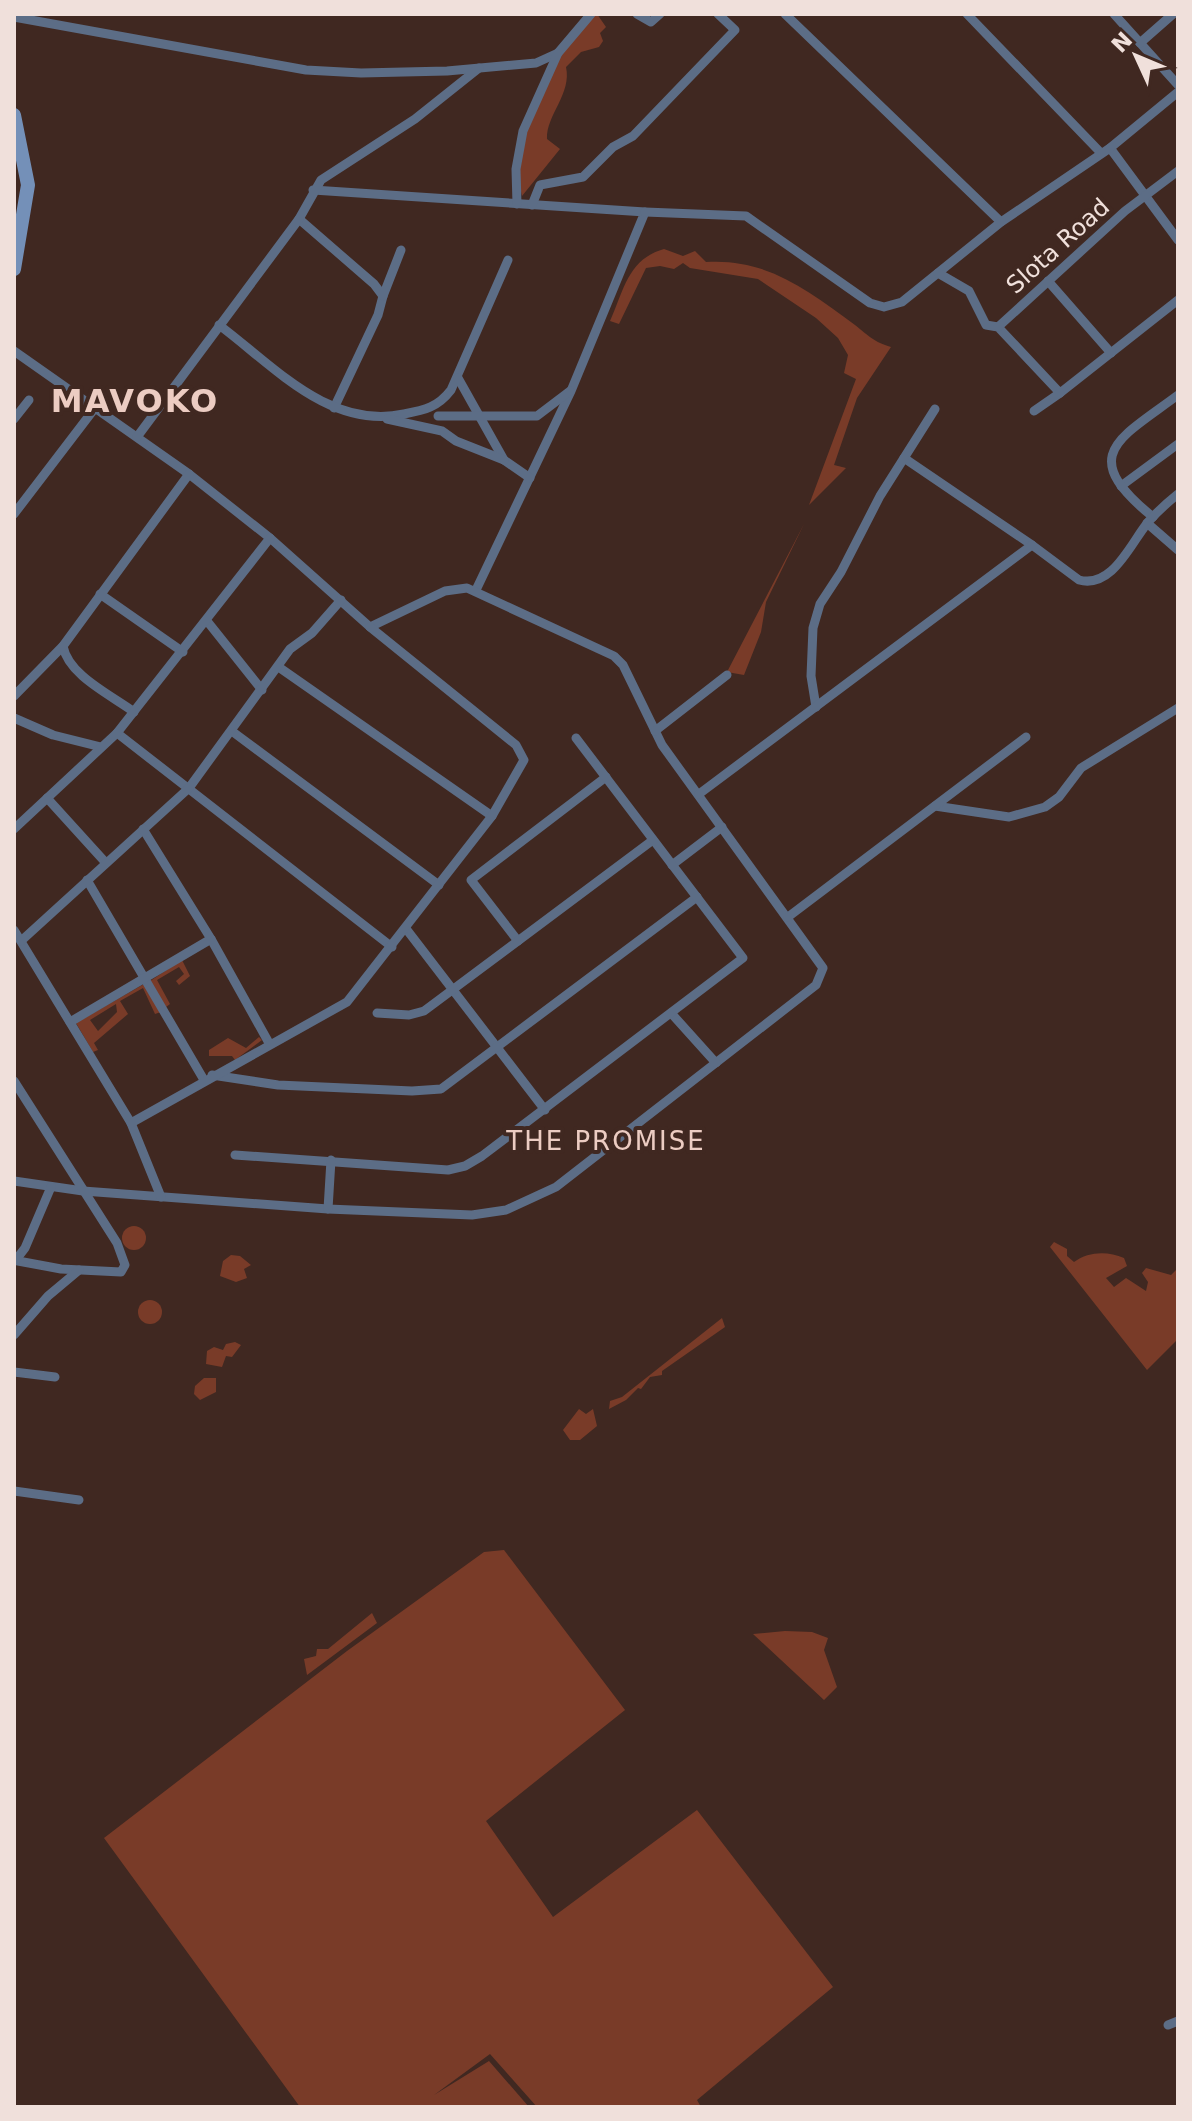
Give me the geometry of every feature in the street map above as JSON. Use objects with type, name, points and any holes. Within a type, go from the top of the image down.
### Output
[{"type":"main road","points":[[14,115],[28,185],[14,269]]},
{"type":"street","points":[[517,204],[520,140],[558,53],[591,14]]},
{"type":"street","points":[[637,14],[651,22],[660,14]]},
{"type":"street","points":[[532,205],[540,185],[583,177],[597,161],[633,136],[682,88],[735,30],[718,14]]},
{"type":"street","points":[[785,14],[1001,222]]},
{"type":"street","name":"Slota Road","points":[[967,14],[1106,150],[1178,240]]},
{"type":"street","points":[[1114,14],[1178,85]]},
{"type":"street","points":[[1140,43],[1173,14]]},
{"type":"street","points":[[14,17],[306,70],[361,73],[479,68],[536,63],[558,53]]},
{"type":"street","points":[[137,437],[299,219],[313,190],[332,172],[415,119],[479,68]]},
{"type":"street","points":[[313,190],[746,216],[876,306],[902,302],[1001,222],[1106,150],[1178,92]]},
{"type":"street","name":"Slota Road","points":[[998,327],[1145,195],[1178,171]]},
{"type":"street","points":[[476,590],[571,391],[645,212]]},
{"type":"street","points":[[299,219],[374,284],[383,296]]},
{"type":"street","points":[[334,408],[378,315],[401,250]]},
{"type":"street","points":[[437,430],[440,404],[458,378],[508,260]]},
{"type":"street","points":[[938,273],[969,291],[986,325],[998,327],[1060,393]]},
{"type":"street","points":[[1048,281],[1111,353]]},
{"type":"street","points":[[1034,411],[1178,300]]},
{"type":"street","points":[[219,325],[298,386],[334,408],[351,415],[384,418],[437,430],[504,460],[530,478]]},
{"type":"street","points":[[14,351],[189,474],[270,538],[370,627],[523,754],[522,769],[492,816],[407,930],[347,1002],[131,1123]]},
{"type":"street","points":[[458,378],[504,460]]},
{"type":"street","points":[[438,416],[537,416],[571,391]]},
{"type":"street","points":[[1178,395],[1120,437],[1112,447],[1111,466],[1121,486],[1178,550]]},
{"type":"street","points":[[14,419],[29,400]]},
{"type":"street","points":[[384,418],[440,404]]},
{"type":"street","points":[[14,514],[95,408]]},
{"type":"street","points":[[816,707],[811,676],[813,628],[820,604],[935,409]]},
{"type":"street","points":[[1121,486],[1178,444]]},
{"type":"street","points":[[904,458],[1079,580],[1087,582],[1101,578],[1118,564],[1150,520],[1178,494]]},
{"type":"street","points":[[14,696],[63,646],[189,474]]},
{"type":"street","points":[[14,829],[117,733],[270,538]]},
{"type":"street","points":[[699,794],[1032,545]]},
{"type":"street","points":[[14,1181],[83,1191],[328,1209],[472,1215],[525,1204],[556,1187],[816,985],[823,968],[819,958],[655,731],[627,673],[614,656],[476,590],[456,588],[445,591],[370,627]]},
{"type":"street","points":[[100,594],[183,652]]},
{"type":"street","points":[[21,941],[189,788],[280,668],[290,649],[312,633],[341,600]]},
{"type":"street","points":[[207,621],[262,690]]},
{"type":"street","points":[[63,646],[65,657],[74,668],[134,712]]},
{"type":"street","points":[[280,668],[492,816]]},
{"type":"street","points":[[655,731],[727,675]]},
{"type":"street","points":[[935,806],[1009,817],[1035,811],[1059,797],[1081,768],[1178,708]]},
{"type":"street","points":[[14,718],[53,735],[101,747]]},
{"type":"street","points":[[233,732],[439,885]]},
{"type":"street","points":[[117,733],[392,947]]},
{"type":"street","points":[[788,917],[1026,737]]},
{"type":"street","points":[[235,1155],[456,1169],[474,1162],[545,1110],[743,958],[576,738]]},
{"type":"street","points":[[518,941],[471,880],[606,777]]},
{"type":"street","points":[[47,798],[106,863]]},
{"type":"street","points":[[672,865],[722,827]]},
{"type":"street","points":[[143,829],[211,939],[269,1043]]},
{"type":"street","points":[[377,1013],[416,1014],[653,840]]},
{"type":"street","points":[[87,880],[208,1078]]},
{"type":"street","points":[[208,1078],[278,1085],[422,1092],[449,1085],[697,897]]},
{"type":"street","points":[[14,930],[131,1123],[161,1197]]},
{"type":"street","points":[[407,930],[545,1110]]},
{"type":"street","points":[[70,1022],[211,939]]},
{"type":"street","points":[[671,1013],[716,1063]]},
{"type":"street","points":[[14,1081],[117,1243],[125,1265],[121,1272],[16,1261],[51,1187]]},
{"type":"street","points":[[328,1209],[331,1160]]},
{"type":"street","points":[[14,1335],[48,1296],[79,1270]]},
{"type":"street","points":[[14,1372],[55,1377]]},
{"type":"street","points":[[14,1491],[79,1500]]},
{"type":"shaded area","points":[[591,14],[597,14],[606,27],[600,33],[603,41],[599,47],[581,52],[566,67],[565,86],[550,121],[547,139],[560,149],[522,196],[516,169],[520,140],[558,53]]},
{"type":"shaded area","points":[[664,249],[683,256],[695,251],[706,262],[728,262],[767,271],[803,289],[872,338],[891,347],[857,398],[834,465],[846,468],[809,505],[856,379],[844,373],[848,355],[838,338],[816,318],[758,279],[690,268],[683,263],[674,269],[660,266],[646,268],[619,324],[610,321],[635,268],[642,260]]},
{"type":"shaded area","points":[[804,524],[766,602],[761,632],[744,675],[727,672]]},
{"type":"shaded area","points":[[182,960],[190,976],[179,985],[176,981],[184,974],[179,967],[157,980],[170,1004],[166,1007],[150,981]]},
{"type":"shaded area","points":[[144,984],[161,1012],[155,1014],[143,988],[120,1001],[128,1014],[94,1043],[98,1050],[93,1052],[76,1023]],"holes":[[[116,1004],[117,1012],[98,1031],[90,1020]]]},
{"type":"shaded area","points":[[259,1037],[262,1040],[235,1060],[232,1056],[209,1056],[209,1050],[228,1038],[246,1048]]},
{"type":"shaded area","points":[[134,1226],[143,1229],[146,1238],[143,1247],[134,1250],[125,1247],[122,1238],[125,1229]]},
{"type":"shaded area","points":[[1054,1242],[1067,1249],[1067,1256],[1074,1262],[1099,1253],[1124,1258],[1127,1266],[1106,1278],[1114,1287],[1126,1278],[1146,1291],[1148,1282],[1142,1273],[1146,1268],[1171,1275],[1178,1268],[1178,1339],[1147,1370],[1050,1247]]},
{"type":"shaded area","points":[[231,1255],[240,1256],[251,1265],[244,1269],[247,1278],[236,1282],[220,1276],[223,1261]]},
{"type":"shaded area","points":[[150,1300],[158,1304],[162,1312],[158,1320],[150,1324],[142,1320],[138,1312],[142,1304]]},
{"type":"shaded area","points":[[722,1318],[725,1327],[662,1371],[662,1375],[650,1377],[641,1389],[638,1388],[626,1400],[609,1409],[610,1401],[622,1397]]},
{"type":"shaded area","points":[[235,1342],[241,1345],[232,1357],[226,1356],[222,1367],[206,1364],[207,1351],[214,1347],[223,1350],[226,1344]]},
{"type":"shaded area","points":[[204,1378],[216,1378],[216,1392],[200,1400],[194,1394],[195,1386]]},
{"type":"shaded area","points":[[579,1409],[586,1414],[593,1409],[597,1426],[580,1440],[570,1440],[563,1430]]},
{"type":"shaded area","points":[[504,1550],[625,1710],[486,1821],[553,1917],[697,1810],[833,1987],[697,2100],[701,2107],[537,2107],[490,2054],[434,2095],[489,2061],[529,2107],[300,2107],[104,1838],[347,1651],[484,1552]]},
{"type":"shaded area","points":[[372,1613],[377,1623],[307,1675],[304,1659],[316,1656],[317,1649],[328,1649]]},
{"type":"shaded area","points":[[812,1632],[828,1638],[824,1650],[837,1687],[824,1700],[753,1634]]},
{"type":"district","name":"MAVOKO","points":[[135,401]]},
{"type":"district","name":"THE PROMISE","points":[[606,1141]]}]
